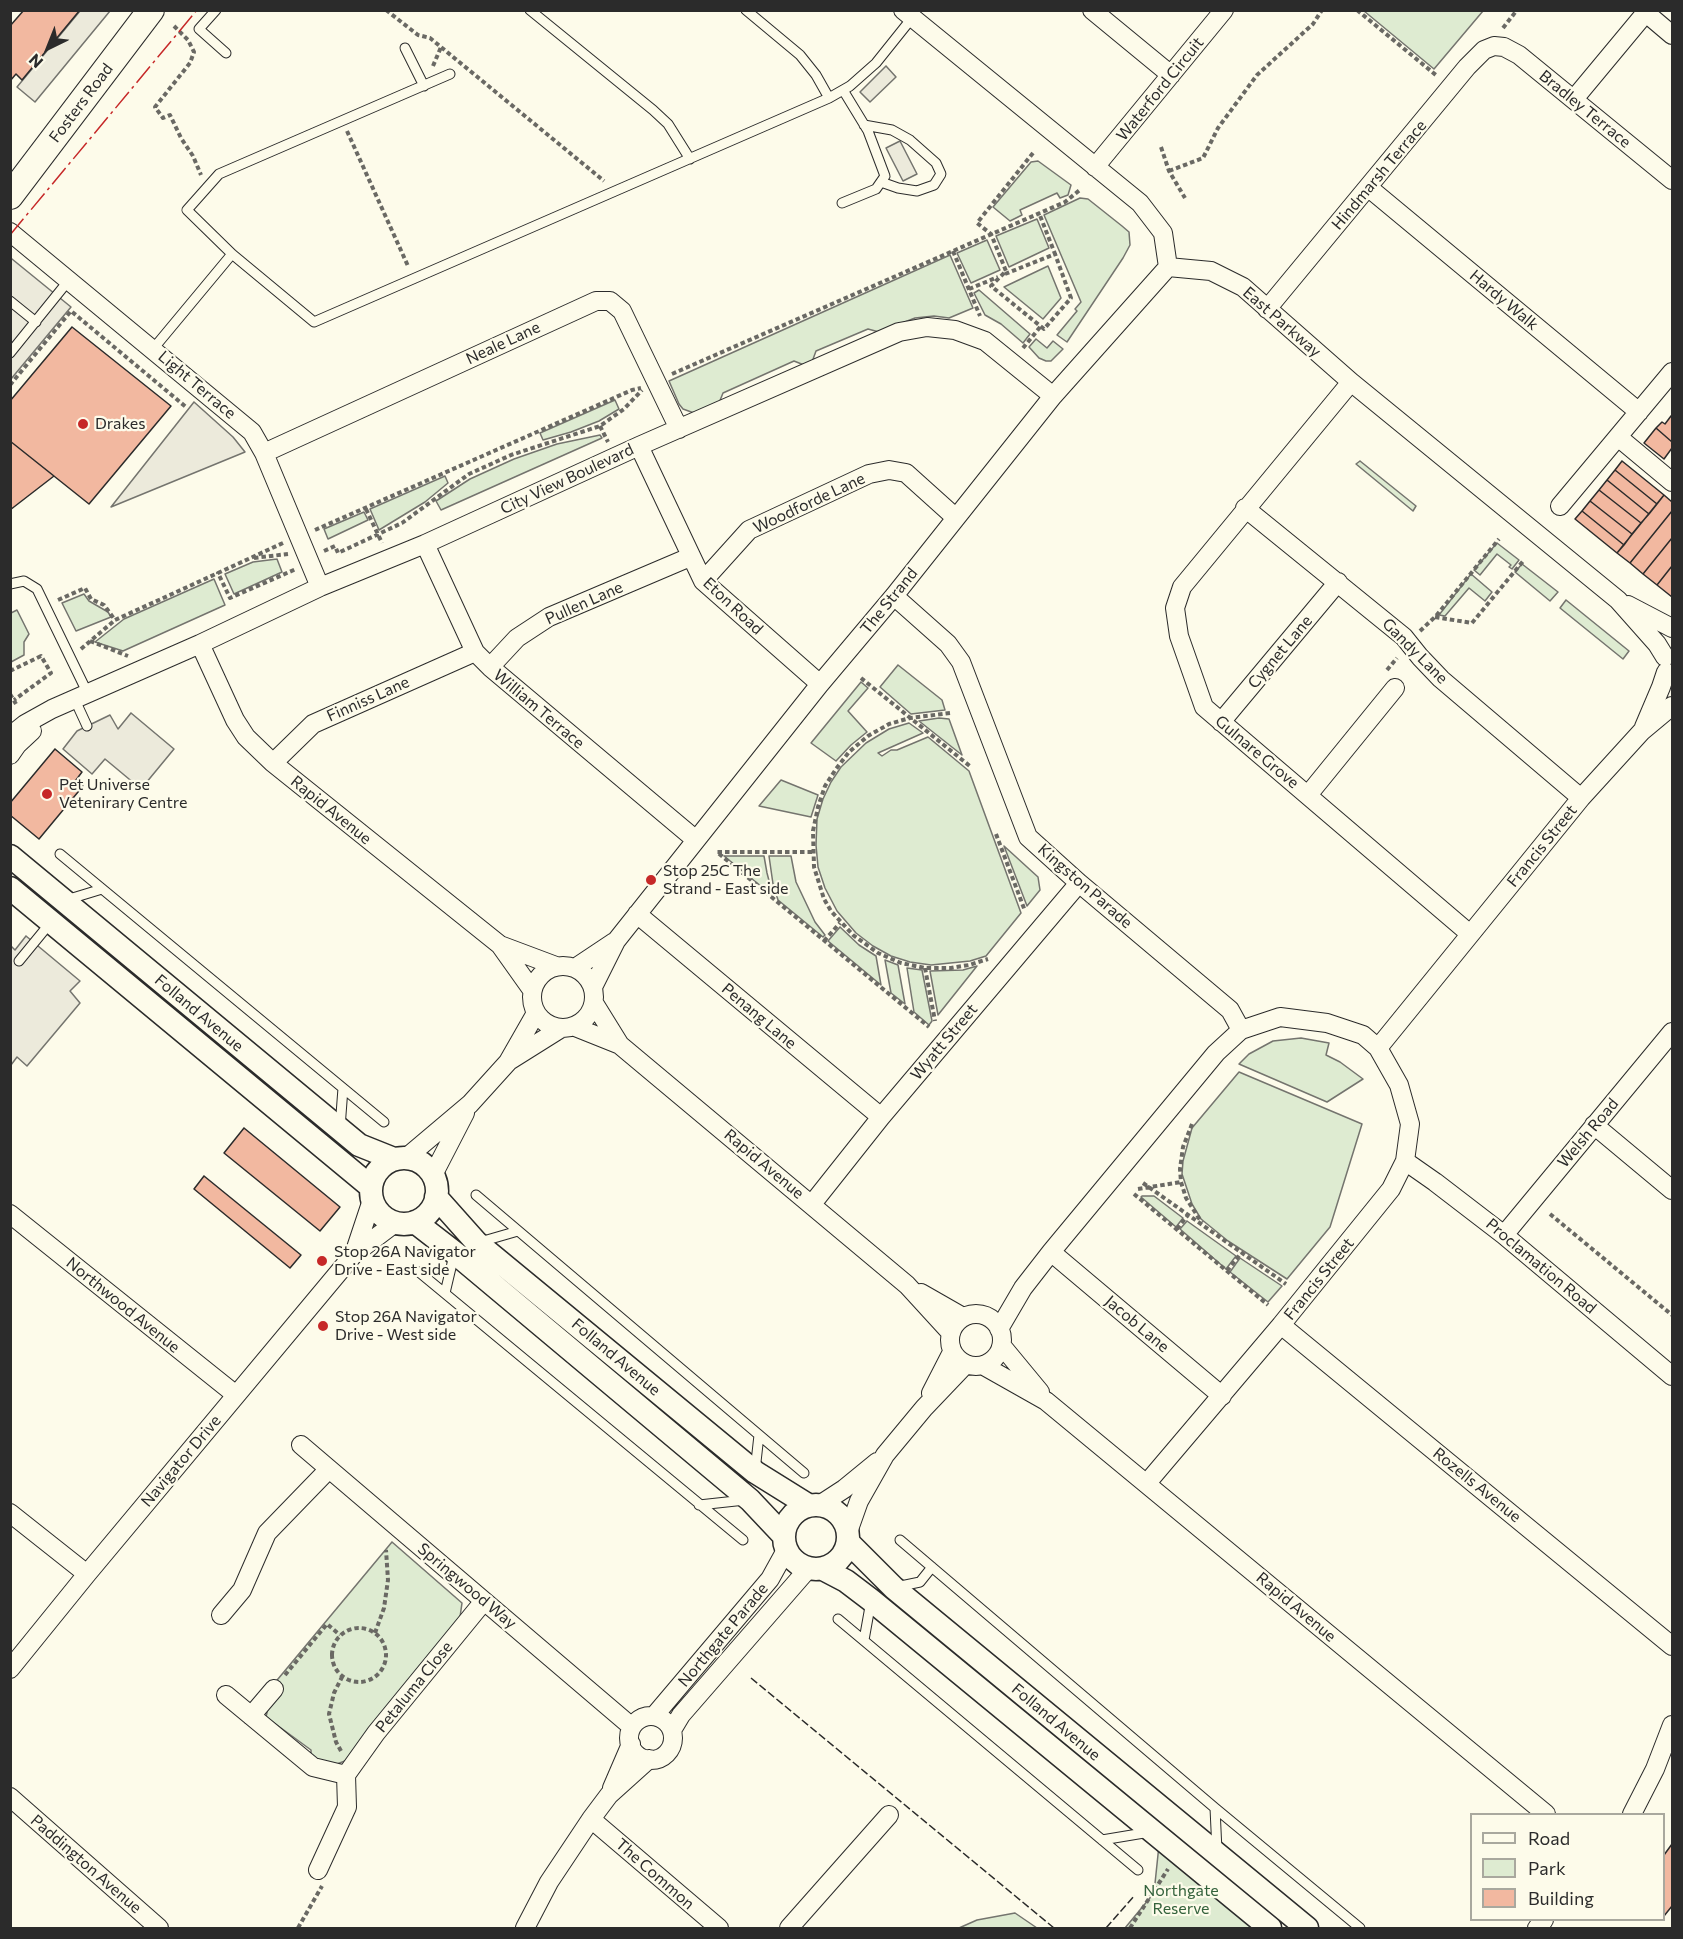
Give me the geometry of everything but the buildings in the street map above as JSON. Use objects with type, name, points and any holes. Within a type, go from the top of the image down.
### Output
[{"type":"main road","name":"Fosters Road","points":[[10,168],[43,128],[150,10]]},
{"type":"main road","name":"Fosters Road","points":[[10,196],[150,10]]},
{"type":"street","points":[[1092,10],[1171,75]]},
{"type":"street","name":"Waterford Circuit","points":[[1095,167],[1224,10]]},
{"type":"street","points":[[1574,99],[1647,12],[1672,35]]},
{"type":"street","points":[[908,14],[1140,203],[1163,233],[1168,267]]},
{"type":"street","name":"Bradley Terrace","points":[[1494,46],[1504,47],[1519,55],[1672,180]]},
{"type":"street","name":"Hindmarsh Terrace","points":[[1267,309],[1467,68],[1484,50],[1494,46]]},
{"type":"street","name":"Hardy Walk","points":[[1369,188],[1639,412]]},
{"type":"street","name":"Light Terrace","points":[[10,232],[252,432],[264,453],[320,586]]},
{"type":"street","name":"East Parkway","points":[[1168,267],[1211,271],[1243,287],[1351,382],[1618,600],[1657,644],[1669,664]]},
{"type":"street","name":"The Strand","points":[[594,995],[616,941],[1053,396],[1168,267]]},
{"type":"street","name":"Neale Lane","points":[[264,453],[596,301],[610,301],[622,311],[679,429]]},
{"type":"street","name":"City View Boulevard","points":[[10,736],[25,724],[320,586],[425,544],[639,446],[898,332],[927,327],[955,330],[985,341],[1053,396]]},
{"type":"street","points":[[1560,506],[1672,372]]},
{"type":"street","name":"Gulnare Grove","points":[[1351,382],[1182,587],[1176,608],[1179,636],[1204,707],[1470,934]]},
{"type":"street","points":[[1618,437],[1672,482]]},
{"type":"street","name":"Eton Road","points":[[639,446],[703,581],[820,684]]},
{"type":"street","name":"Woodforde Lane","points":[[703,581],[749,530],[869,474],[889,470],[906,473],[956,518]]},
{"type":"street","name":"Gandy Lane","points":[[1245,508],[1404,637],[1442,679],[1581,798]]},
{"type":"street","name":"William Terrace","points":[[425,544],[474,652],[490,668],[696,840]]},
{"type":"street","name":"Pullen Lane","points":[[490,668],[518,638],[549,617],[690,556]]},
{"type":"street","name":"Cygnet Lane","points":[[1221,722],[1338,582]]},
{"type":"street","name":"Kingston Parade","points":[[894,596],[948,644],[961,662],[1028,837],[1230,1010],[1241,1030]]},
{"type":"street","name":"East Parkway","points":[[1618,600],[1672,628]]},
{"type":"street","name":"Rapid Avenue","points":[[200,644],[235,720],[246,737],[273,763],[500,945],[532,990]]},
{"type":"street","name":"Finniss Lane","points":[[273,763],[313,724],[474,652]]},
{"type":"street","name":"Francis Street","points":[[1642,731],[1669,664]]},
{"type":"street","points":[[1308,795],[1395,688]]},
{"type":"street","name":"City View Boulevard","points":[[10,755],[34,728],[81,697]]},
{"type":"street","name":"Francis Street","points":[[1378,1048],[1581,798],[1642,731],[1672,706]]},
{"type":"street","name":"Folland Avenue","points":[[10,856],[359,1145],[400,1159]]},
{"type":"street","name":"Wyatt Street","points":[[812,1204],[881,1117],[1079,883]]},
{"type":"street","name":"Folland Avenue","points":[[10,888],[371,1194]]},
{"type":"street","name":"Penang Lane","points":[[638,914],[881,1117]]},
{"type":"street","name":"The Strand","points":[[575,968],[616,941]]},
{"type":"street","name":"Rapid Avenue","points":[[500,945],[556,966]]},
{"type":"street","points":[[508,1062],[567,1028],[584,1021],[591,1013],[594,995],[590,979],[575,968],[556,966],[541,975],[532,990],[531,998],[536,1013],[542,1020],[550,1026],[567,1028]]},
{"type":"street","name":"Rapid Avenue","points":[[594,995],[620,1045]]},
{"type":"street","points":[[470,1104],[434,1186],[432,1208],[425,1216],[405,1222],[380,1215],[371,1194],[374,1175],[382,1165],[400,1159],[470,1104],[508,1062],[536,1013]]},
{"type":"street","name":"Francis Street","points":[[1000,1337],[1023,1288],[1051,1252],[1216,1053],[1241,1030],[1280,1017],[1327,1023],[1363,1035],[1378,1048],[1399,1085],[1410,1124],[1405,1161],[1391,1189],[1281,1325],[1147,1483]]},
{"type":"street","name":"Rapid Avenue","points":[[567,1028],[620,1045],[907,1285],[950,1332]]},
{"type":"street","name":"Welsh Road","points":[[1504,1235],[1672,1032]]},
{"type":"street","points":[[1594,1125],[1672,1190]]},
{"type":"street","points":[[400,1159],[417,1160],[434,1186]]},
{"type":"street","name":"Proclamation Road","points":[[1405,1161],[1504,1235],[1670,1368]]},
{"type":"street","name":"Folland Avenue","points":[[434,1186],[477,1243],[755,1472],[814,1505]]},
{"type":"street","name":"Navigator Drive","points":[[354,1254],[371,1194]]},
{"type":"street","name":"Northwood Avenue","points":[[10,1214],[236,1395]]},
{"type":"street","name":"Folland Avenue","points":[[405,1222],[455,1252],[750,1500],[784,1542]]},
{"type":"street","name":"Navigator Drive","points":[[10,1669],[354,1254],[405,1222]]},
{"type":"street","name":"Jacob Lane","points":[[1051,1252],[1222,1396]]},
{"type":"street","name":"Rapid Avenue","points":[[907,1285],[972,1316]]},
{"type":"street","name":"Francis Street","points":[[972,1316],[1023,1288]]},
{"type":"street","points":[[972,1316],[988,1317],[1000,1337],[998,1354],[984,1366],[965,1365],[952,1352],[949,1342],[950,1332],[955,1323],[972,1316]]},
{"type":"street","name":"Rozells Avenue","points":[[1281,1325],[1672,1646]]},
{"type":"street","name":"Rapid Avenue","points":[[1000,1337],[1046,1401]]},
{"type":"street","points":[[924,1408],[952,1352]]},
{"type":"street","points":[[885,1455],[859,1502],[840,1559],[816,1569],[795,1562],[784,1542],[787,1522],[795,1511],[814,1505],[844,1489],[885,1455],[924,1408],[965,1365]]},
{"type":"street","name":"Rapid Avenue","points":[[984,1366],[1046,1401],[1544,1813]]},
{"type":"street","name":"Springwood Way","points":[[301,1445],[484,1601],[632,1736]]},
{"type":"street","points":[[221,1615],[242,1590],[267,1533],[329,1469]]},
{"type":"street","points":[[814,1505],[834,1509],[843,1519],[848,1537]]},
{"type":"street","points":[[10,1513],[87,1574]]},
{"type":"street","name":"Folland Avenue","points":[[848,1537],[894,1587],[1307,1929]]},
{"type":"street","name":"Northgate Parade","points":[[654,1716],[770,1580],[784,1542]]},
{"type":"street","name":"Folland Avenue","points":[[816,1569],[846,1581],[871,1600],[1270,1929]]},
{"type":"street","name":"Northgate Parade","points":[[672,1730],[681,1715],[788,1589],[816,1569]]},
{"type":"street","name":"Petaluma Close","points":[[346,1775],[376,1733],[484,1601]]},
{"type":"street","points":[[251,1716],[274,1689]]},
{"type":"street","points":[[226,1695],[313,1767],[346,1775],[347,1807],[321,1876]]},
{"type":"street","points":[[609,1796],[632,1736],[641,1718],[654,1716],[665,1720],[672,1730],[673,1742],[667,1753],[656,1759],[649,1759],[635,1752],[632,1736]]},
{"type":"street","points":[[1633,1813],[1655,1769],[1672,1725]]},
{"type":"street","points":[[525,1929],[549,1882],[591,1819],[609,1796],[649,1759]]},
{"type":"street","name":"Paddington Avenue","points":[[11,1798],[159,1929]]},
{"type":"street","points":[[789,1929],[889,1815]]},
{"type":"street","name":"The Common","points":[[591,1819],[719,1929]]},
{"type":"lane","points":[[216,10],[199,29],[226,53]]},
{"type":"lane","points":[[530,10],[653,110],[668,124],[690,159]]},
{"type":"lane","points":[[746,10],[800,55],[816,75],[829,98]]},
{"type":"lane","points":[[450,74],[219,174],[187,210],[232,254],[314,322],[829,98],[843,90],[876,63],[908,14]]},
{"type":"lane","points":[[405,48],[424,86]]},
{"type":"lane","points":[[843,90],[864,125],[885,176],[876,189],[843,203]]},
{"type":"lane","points":[[864,125],[892,130],[910,141],[936,163],[941,174],[934,185],[917,191],[881,182]]},
{"type":"lane","points":[[153,349],[232,254]]},
{"type":"lane","points":[[10,353],[69,280]]},
{"type":"lane","points":[[10,301],[36,322]]},
{"type":"lane","points":[[10,584],[24,581],[37,589],[81,697],[87,726]]},
{"type":"lane","points":[[60,854],[384,1122]]},
{"type":"lane","points":[[64,901],[102,890]]},
{"type":"lane","points":[[19,961],[51,922]]},
{"type":"lane","points":[[340,1129],[343,1089]]},
{"type":"lane","points":[[476,1195],[804,1473]]},
{"type":"lane","points":[[477,1243],[518,1231]]},
{"type":"lane","points":[[445,1293],[455,1252]]},
{"type":"lane","points":[[419,1272],[743,1540]]},
{"type":"lane","points":[[755,1472],[759,1435]]},
{"type":"lane","points":[[699,1504],[750,1500]]},
{"type":"lane","points":[[900,1540],[1356,1927]]},
{"type":"lane","points":[[894,1587],[920,1582],[932,1567]]},
{"type":"lane","points":[[864,1640],[871,1600]]},
{"type":"lane","points":[[838,1618],[1138,1870]]},
{"type":"lane","points":[[1215,1808],[1218,1856]]},
{"type":"lane","points":[[1102,1840],[1152,1832]]},
{"type":"path","points":[[386,10],[418,35],[430,38],[604,182]]},
{"type":"path","points":[[1169,171],[1203,158],[1218,128],[1257,75],[1313,24],[1322,10]]},
{"type":"path","points":[[1503,28],[1517,10]]},
{"type":"path","points":[[1358,11],[1437,76]]},
{"type":"path","points":[[174,26],[188,40],[194,52],[190,63],[155,107],[163,118],[170,115],[201,175],[199,184]]},
{"type":"path","points":[[432,68],[441,47]]},
{"type":"path","points":[[342,121],[411,273]]},
{"type":"path","points":[[1161,147],[1169,171],[1185,198]]},
{"type":"path","points":[[1033,153],[977,222],[991,234],[1006,270],[991,286],[1044,329],[1071,298],[1039,213]]},
{"type":"path","points":[[656,382],[1065,202],[1081,189]]},
{"type":"path","points":[[953,251],[980,316]]},
{"type":"path","points":[[969,289],[1055,254]]},
{"type":"path","points":[[10,386],[71,311],[186,407]]},
{"type":"path","points":[[1023,348],[1041,326]]},
{"type":"path","points":[[75,640],[80,650],[115,620],[218,573],[249,559],[632,390],[645,387],[624,409],[600,426],[511,455],[469,474],[402,523],[338,552],[335,546],[295,566],[296,569],[230,598],[218,573]]},
{"type":"path","points":[[366,509],[385,552]]},
{"type":"path","points":[[1419,632],[1435,617],[1499,539]]},
{"type":"path","points":[[249,559],[289,554]]},
{"type":"path","points":[[1435,617],[1472,623],[1524,560]]},
{"type":"path","points":[[61,611],[56,601],[85,588],[91,599],[104,605],[115,620]]},
{"type":"path","points":[[90,641],[120,651],[130,657]]},
{"type":"path","points":[[10,671],[41,656],[51,673],[15,702],[10,694]]},
{"type":"path","points":[[1387,670],[1397,658]]},
{"type":"path","points":[[861,678],[971,767]]},
{"type":"path","points":[[950,713],[910,718],[889,724],[868,736],[849,752],[825,786],[818,807],[813,831],[814,867],[825,899],[840,923],[878,953],[901,963],[925,968],[951,968],[988,959]]},
{"type":"path","points":[[996,834],[1025,911]]},
{"type":"path","points":[[812,852],[717,852],[929,1028]]},
{"type":"path","points":[[824,941],[840,923]]},
{"type":"path","points":[[925,968],[935,1021]]},
{"type":"path","points":[[1192,1124],[1183,1147],[1181,1182],[1191,1208],[1209,1230]]},
{"type":"path","points":[[1181,1182],[1148,1187],[1136,1192],[1268,1305]]},
{"type":"path","points":[[1143,1183],[1286,1284]]},
{"type":"path","points":[[1550,1214],[1672,1315]]},
{"type":"path","points":[[1177,1229],[1188,1215]]},
{"type":"path","points":[[1227,1271],[1241,1253]]},
{"type":"path","points":[[375,1633],[384,1608],[387,1580],[386,1550]]},
{"type":"path","points":[[274,1689],[327,1624],[340,1635]]},
{"type":"path","points":[[357,1628],[375,1633],[385,1647],[385,1664],[381,1672],[367,1682],[349,1681],[342,1677],[332,1661],[332,1652],[340,1635],[357,1628]]},
{"type":"path","points":[[342,1677],[334,1694],[329,1714],[336,1742],[344,1758],[346,1775]]},
{"type":"path","points":[[1130,1929],[1168,1869]]},
{"type":"path","points":[[298,1929],[321,1876]]},
{"type":"green space","points":[[1364,11],[1483,11],[1434,69]]},
{"type":"green space","points":[[1038,161],[1071,185],[1068,195],[1060,198],[1057,193],[1020,210],[1022,215],[1010,221],[993,207],[1031,162]]},
{"type":"green space","points":[[1080,198],[1088,199],[1129,232],[1130,245],[1067,342],[1057,335],[1077,311],[1075,309],[1081,302],[1044,215]]},
{"type":"green space","points":[[1037,219],[1049,248],[1009,267],[996,236]]},
{"type":"green space","points":[[987,240],[1000,270],[971,283],[957,253]]},
{"type":"green space","points":[[950,255],[973,308],[949,318],[934,316],[915,318],[879,332],[868,329],[816,351],[812,362],[804,365],[794,361],[723,393],[719,403],[694,413],[683,409],[679,404],[669,381]]},
{"type":"green space","points":[[1048,266],[1061,298],[1043,319],[1004,287]]},
{"type":"green space","points":[[979,290],[1030,334],[1023,343],[1001,324],[985,315],[974,293]]},
{"type":"green space","points":[[1036,339],[1047,348],[1053,341],[1063,349],[1051,361],[1046,361],[1039,358],[1029,347]]},
{"type":"green space","points":[[615,400],[619,409],[599,421],[543,440],[540,433]]},
{"type":"green space","points":[[600,435],[602,438],[441,510],[436,501],[470,479],[514,459],[557,444]]},
{"type":"green space","points":[[1360,461],[1416,506],[1413,511],[1356,464]]},
{"type":"green space","points":[[445,476],[448,483],[425,502],[379,530],[370,509]]},
{"type":"green space","points":[[364,512],[368,520],[328,539],[324,529]]},
{"type":"green space","points":[[1497,543],[1519,560],[1512,569],[1509,567],[1511,565],[1497,554],[1480,575],[1474,570]]},
{"type":"green space","points":[[277,559],[282,572],[234,594],[225,574],[253,562]]},
{"type":"green space","points":[[1522,564],[1558,592],[1550,601],[1515,572]]},
{"type":"green space","points":[[1471,574],[1492,592],[1485,601],[1469,588],[1445,616],[1439,615]]},
{"type":"green space","points":[[214,579],[225,605],[123,651],[95,642],[124,619]]},
{"type":"green space","points":[[84,594],[89,601],[108,612],[111,617],[76,631],[62,603]]},
{"type":"green space","points":[[1566,600],[1629,651],[1623,659],[1560,608]]},
{"type":"green space","points":[[17,610],[29,634],[24,642],[24,655],[11,662],[11,613]]},
{"type":"green space","points":[[898,665],[942,700],[945,710],[911,714],[880,687]]},
{"type":"green space","points":[[861,682],[868,688],[848,711],[867,732],[836,761],[811,743]]},
{"type":"green space","points":[[949,719],[962,755],[919,721]]},
{"type":"green space","points":[[909,723],[923,733],[878,753],[882,756],[891,750],[897,750],[928,737],[969,771],[1021,913],[986,956],[970,961],[931,965],[910,962],[891,956],[873,946],[856,933],[837,911],[825,888],[818,867],[817,819],[831,782],[841,767],[866,743],[889,729]]},
{"type":"green space","points":[[781,780],[818,795],[811,817],[759,806]]},
{"type":"green space","points":[[1004,846],[1038,877],[1040,890],[1027,906]]},
{"type":"green space","points":[[724,856],[764,856],[773,896]]},
{"type":"green space","points":[[769,856],[791,856],[796,882],[815,922],[825,935],[823,937],[778,900]]},
{"type":"green space","points":[[840,927],[859,945],[876,956],[881,985],[828,941]]},
{"type":"green space","points":[[885,960],[898,965],[905,1004],[891,993]]},
{"type":"green space","points":[[977,966],[938,1015],[930,971],[963,970]]},
{"type":"green space","points":[[907,968],[922,970],[932,1021],[929,1025],[914,1012]]},
{"type":"green space","points":[[1301,1038],[1329,1043],[1326,1055],[1363,1079],[1327,1102],[1239,1064],[1249,1054],[1273,1041]]},
{"type":"green space","points":[[1239,1072],[1362,1124],[1330,1227],[1287,1279],[1228,1241],[1201,1219],[1192,1204],[1182,1174],[1192,1128]]},
{"type":"green space","points":[[1142,1196],[1154,1196],[1183,1218],[1176,1227]]},
{"type":"green space","points":[[1187,1221],[1236,1256],[1226,1269],[1180,1229]]},
{"type":"green space","points":[[1240,1258],[1282,1286],[1268,1302],[1230,1272]]},
{"type":"green space","points":[[392,1542],[462,1603],[459,1624],[350,1759],[337,1764],[311,1760],[311,1750],[266,1717],[273,1685]]},
{"type":"green space","name":"Northgate Reserve","points":[[1159,1845],[1255,1928],[1125,1928],[1154,1893]]},
{"type":"green space","points":[[1015,1913],[1037,1928],[959,1928],[977,1920]]},
{"type":"shaded area","points":[[80,11],[110,11],[35,102],[17,87]]},
{"type":"shaded area","points":[[886,66],[896,77],[870,102],[860,92]]},
{"type":"shaded area","points":[[900,141],[917,174],[903,181],[886,148]]},
{"type":"shaded area","points":[[12,259],[71,307],[11,379],[10,261]]},
{"type":"shaded area","points":[[194,402],[233,437],[245,452],[111,507]]},
{"type":"shaded area","points":[[131,713],[174,749],[141,789],[105,759],[92,774],[63,749],[77,731],[110,715],[118,729]]},
{"type":"shaded area","points":[[26,936],[80,981],[70,991],[80,1003],[27,1066],[17,1057],[11,1065],[11,946],[15,950]]},
{"type":"fence","points":[[751,1678],[1054,1928]]},
{"type":"fence","points":[[1106,1928],[1134,1896]]},
{"type":"power","points":[[10,235],[197,10]]},
{"type":"place","name":"Drakes","points":[[83,424]]},
{"type":"place","name":"Pet Universe Vetenirary Centre","points":[[47,794]]},
{"type":"place","name":"Stop 25C The Strand - East side","points":[[651,880]]},
{"type":"place","name":"Stop 26A Navigator Drive - East side","points":[[322,1261]]},
{"type":"place","name":"Stop 26A Navigator Drive - West side","points":[[323,1326]]}]
